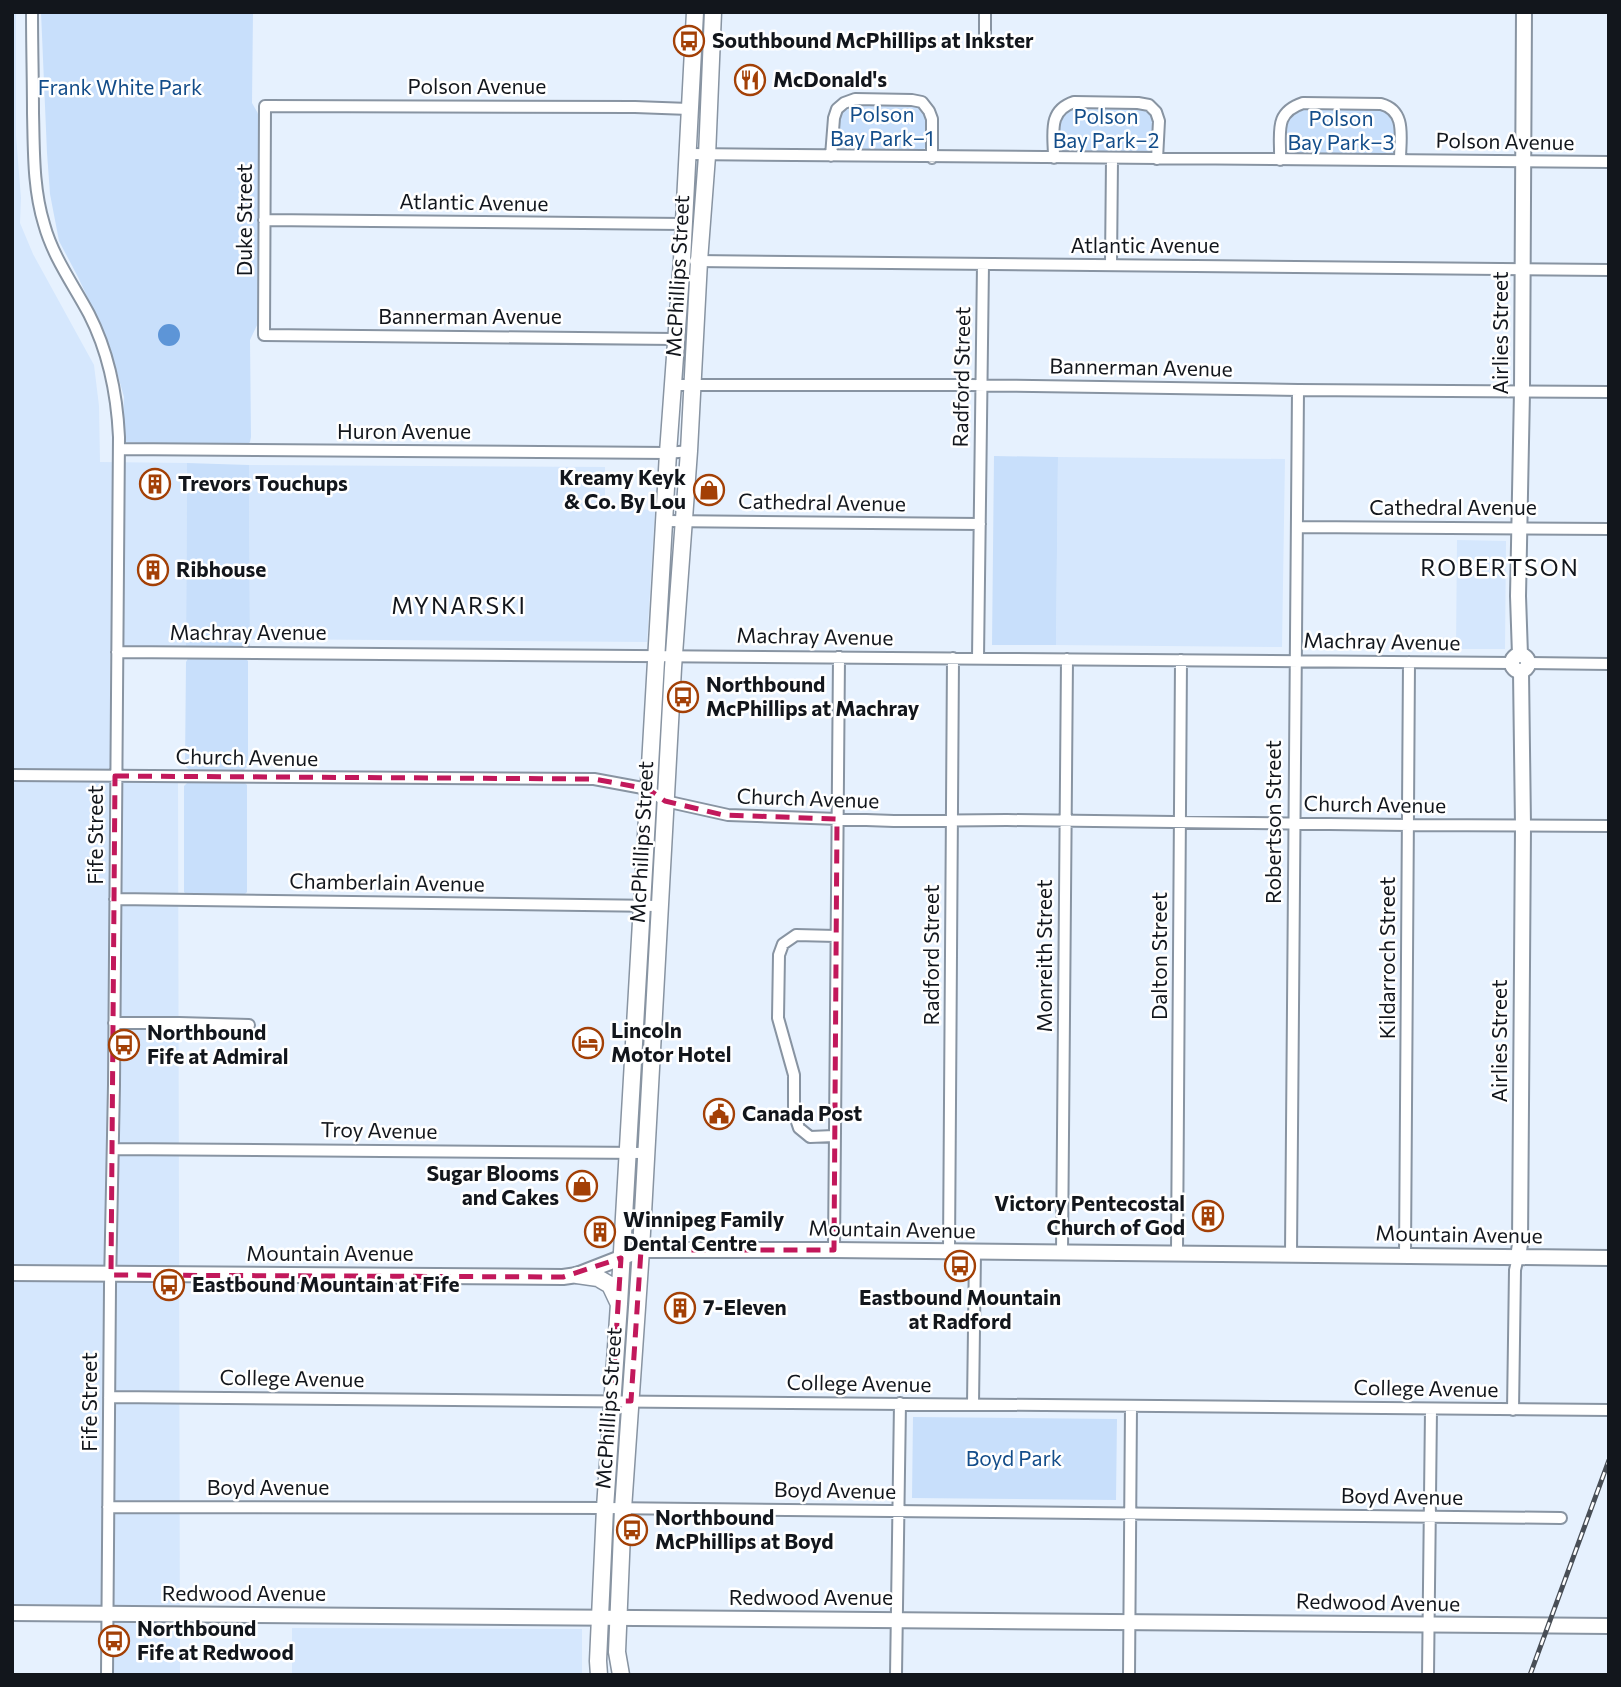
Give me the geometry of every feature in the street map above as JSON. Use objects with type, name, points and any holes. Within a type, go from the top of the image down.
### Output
[{"type":"main road","name":"McPhillips Street","points":[[599,1675],[599,1619],[611,1401],[619,1304],[695,12]]},
{"type":"main road","name":"McPhillips Street","points":[[621,1675],[617,1652],[623,1509],[641,1250],[674,656],[690,450],[713,12]]},
{"type":"main road","points":[[577,1275],[597,1278],[610,1285],[619,1304]]},
{"type":"street","name":"Fife Street","points":[[32,12],[37,198],[44,227],[57,259],[89,315],[108,362],[118,419],[107,1675]]},
{"type":"street","points":[[985,12],[985,40]]},
{"type":"street","name":"Airlies Street","points":[[1513,1410],[1514,1275],[1520,1244],[1522,825],[1518,596],[1524,12]]},
{"type":"street","points":[[831,156],[834,118],[837,109],[844,103],[855,99],[912,100],[922,102],[932,119],[932,158]]},
{"type":"street","points":[[1054,158],[1054,120],[1064,106],[1074,102],[1112,102],[1149,105],[1156,112],[1159,121],[1157,159]]},
{"type":"street","points":[[1280,160],[1281,120],[1291,107],[1303,103],[1390,106],[1400,120],[1400,160]]},
{"type":"street","name":"Polson Avenue","points":[[265,106],[689,109]]},
{"type":"street","name":"Duke Street","points":[[264,335],[265,106]]},
{"type":"street","name":"Polson Avenue","points":[[688,154],[1609,163]]},
{"type":"street","points":[[1111,265],[1112,159]]},
{"type":"street","name":"Atlantic Avenue","points":[[264,220],[683,224]]},
{"type":"street","name":"Atlantic Avenue","points":[[682,260],[1609,270]]},
{"type":"street","name":"Radford Street","points":[[978,658],[983,264]]},
{"type":"street","name":"Bannerman Avenue","points":[[264,335],[675,339]]},
{"type":"street","name":"Bannerman Avenue","points":[[672,386],[982,385],[1609,392]]},
{"type":"street","name":"Robertson Street","points":[[1291,1254],[1298,390]]},
{"type":"street","name":"Huron Avenue","points":[[119,449],[668,453],[690,450]]},
{"type":"street","name":"Cathedral Avenue","points":[[665,521],[980,524]]},
{"type":"street","name":"Cathedral Avenue","points":[[1297,527],[1609,529]]},
{"type":"street","name":"Machray Avenue","points":[[117,652],[1609,664]]},
{"type":"street","points":[[834,1250],[839,657]]},
{"type":"street","name":"Radford Street","points":[[949,1251],[953,658]]},
{"type":"street","name":"Monreith Street","points":[[1062,1253],[1067,659]]},
{"type":"street","name":"Dalton Street","points":[[1177,1254],[1181,660]]},
{"type":"street","name":"Kildarroch Street","points":[[1405,1255],[1409,662]]},
{"type":"street","name":"Church Avenue","points":[[12,775],[594,779],[648,789],[665,801],[723,815],[894,821],[1609,826]]},
{"type":"street","name":"Chamberlain Avenue","points":[[115,899],[659,906]]},
{"type":"street","points":[[834,1136],[810,1137],[799,1128],[794,1113],[794,1075],[778,1018],[779,955],[783,944],[796,935],[836,936]]},
{"type":"street","points":[[114,1023],[249,1026]]},
{"type":"street","name":"Troy Avenue","points":[[113,1149],[645,1153]]},
{"type":"street","name":"Mountain Avenue","points":[[12,1273],[550,1277],[577,1275],[641,1250],[1609,1258]]},
{"type":"street","points":[[973,1404],[975,1252]]},
{"type":"street","name":"College Avenue","points":[[109,1397],[1609,1410]]},
{"type":"street","points":[[896,1675],[900,1403]]},
{"type":"street","points":[[1129,1675],[1131,1406]]},
{"type":"street","points":[[1429,1675],[1431,1409]]},
{"type":"street","name":"Boyd Avenue","points":[[108,1507],[605,1508],[1561,1518]]},
{"type":"street","name":"Redwood Avenue","points":[[12,1613],[1609,1626]]},
{"type":"highlighted area","points":[[115,776],[594,779],[648,789],[665,801],[723,815],[837,819],[834,1250],[641,1250],[631,1401],[612,1401],[621,1258],[563,1277],[111,1275]]},
{"type":"shaded area","points":[[12,12],[16,12],[16,136],[21,198],[20,223],[33,254],[94,365],[99,406],[100,462],[187,463],[186,649],[110,650],[110,778],[178,779],[180,1675],[109,1675],[109,1610],[88,1605],[12,1604]]},
{"type":"shaded area","points":[[1058,457],[1285,459],[1282,647],[1056,645]]},
{"type":"shaded area","points":[[249,465],[605,467],[605,508],[655,510],[647,642],[250,639]]},
{"type":"shaded area","points":[[1457,540],[1506,541],[1505,649],[1456,649]]},
{"type":"shaded area","points":[[292,1628],[582,1629],[582,1675],[292,1675]]},
{"type":"green space","name":"Frank White Park","points":[[41,12],[253,12],[252,103],[260,117],[259,321],[250,340],[251,437],[248,444],[122,442],[124,397],[109,344],[59,241],[50,194]]},
{"type":"green space","name":"Polson Bay Park–1","points":[[850,104],[913,104],[919,107],[925,117],[927,146],[921,151],[841,149],[837,145],[839,114]]},
{"type":"green space","name":"Polson Bay Park–2","points":[[1072,106],[1134,106],[1146,109],[1153,120],[1154,148],[1148,153],[1062,151],[1058,147],[1059,124]]},
{"type":"green space","name":"Polson Bay Park–3","points":[[1298,108],[1377,108],[1388,111],[1396,122],[1396,151],[1391,155],[1288,153],[1285,149],[1285,126]]},
{"type":"green space","points":[[994,456],[1058,457],[1056,645],[992,645]]},
{"type":"green space","points":[[187,463],[249,465],[250,646],[186,646]]},
{"type":"green space","points":[[189,657],[245,658],[248,661],[248,766],[243,771],[191,771],[185,766],[186,662]]},
{"type":"green space","points":[[189,781],[244,782],[247,785],[247,892],[244,895],[190,896],[184,892],[184,786]]},
{"type":"green space","name":"Boyd Park","points":[[913,1417],[1117,1419],[1116,1500],[912,1498]]},
{"type":"water","points":[[165,324],[173,324],[180,331],[180,339],[173,346],[165,346],[158,339],[158,331]]},
{"type":"railway","points":[[1530,1675],[1609,1460]]},
{"type":"place","name":"Southbound McPhillips at Inkster","points":[[689,41]]},
{"type":"place","name":"McDonald's","points":[[750,80]]},
{"type":"place","name":"Trevors Touchups","points":[[155,484]]},
{"type":"place","name":"Kreamy Keyk & Co. By Lou","points":[[709,490]]},
{"type":"place","name":"Ribhouse","points":[[153,570]]},
{"type":"place","name":"Northbound McPhillips at Machray","points":[[683,697]]},
{"type":"place","name":"Lincoln Motor Hotel","points":[[588,1043]]},
{"type":"place","name":"Northbound Fife at Admiral","points":[[124,1045]]},
{"type":"place","name":"Canada Post","points":[[719,1114]]},
{"type":"place","name":"Sugar Blooms and Cakes","points":[[582,1186]]},
{"type":"place","name":"Victory Pentecostal Church of God","points":[[1208,1216]]},
{"type":"place","name":"Winnipeg Family Dental Centre","points":[[600,1232]]},
{"type":"place","name":"Eastbound Mountain at Radford","points":[[960,1266]]},
{"type":"place","name":"Eastbound Mountain at Fife","points":[[169,1285]]},
{"type":"place","name":"7-Eleven","points":[[680,1308]]},
{"type":"place","name":"Northbound McPhillips at Boyd","points":[[632,1530]]},
{"type":"place","name":"Northbound Fife at Redwood","points":[[114,1641]]},
{"type":"district","name":"ROBERTSON","points":[[1500,568]]},
{"type":"district","name":"MYNARSKI","points":[[459,606]]}]
